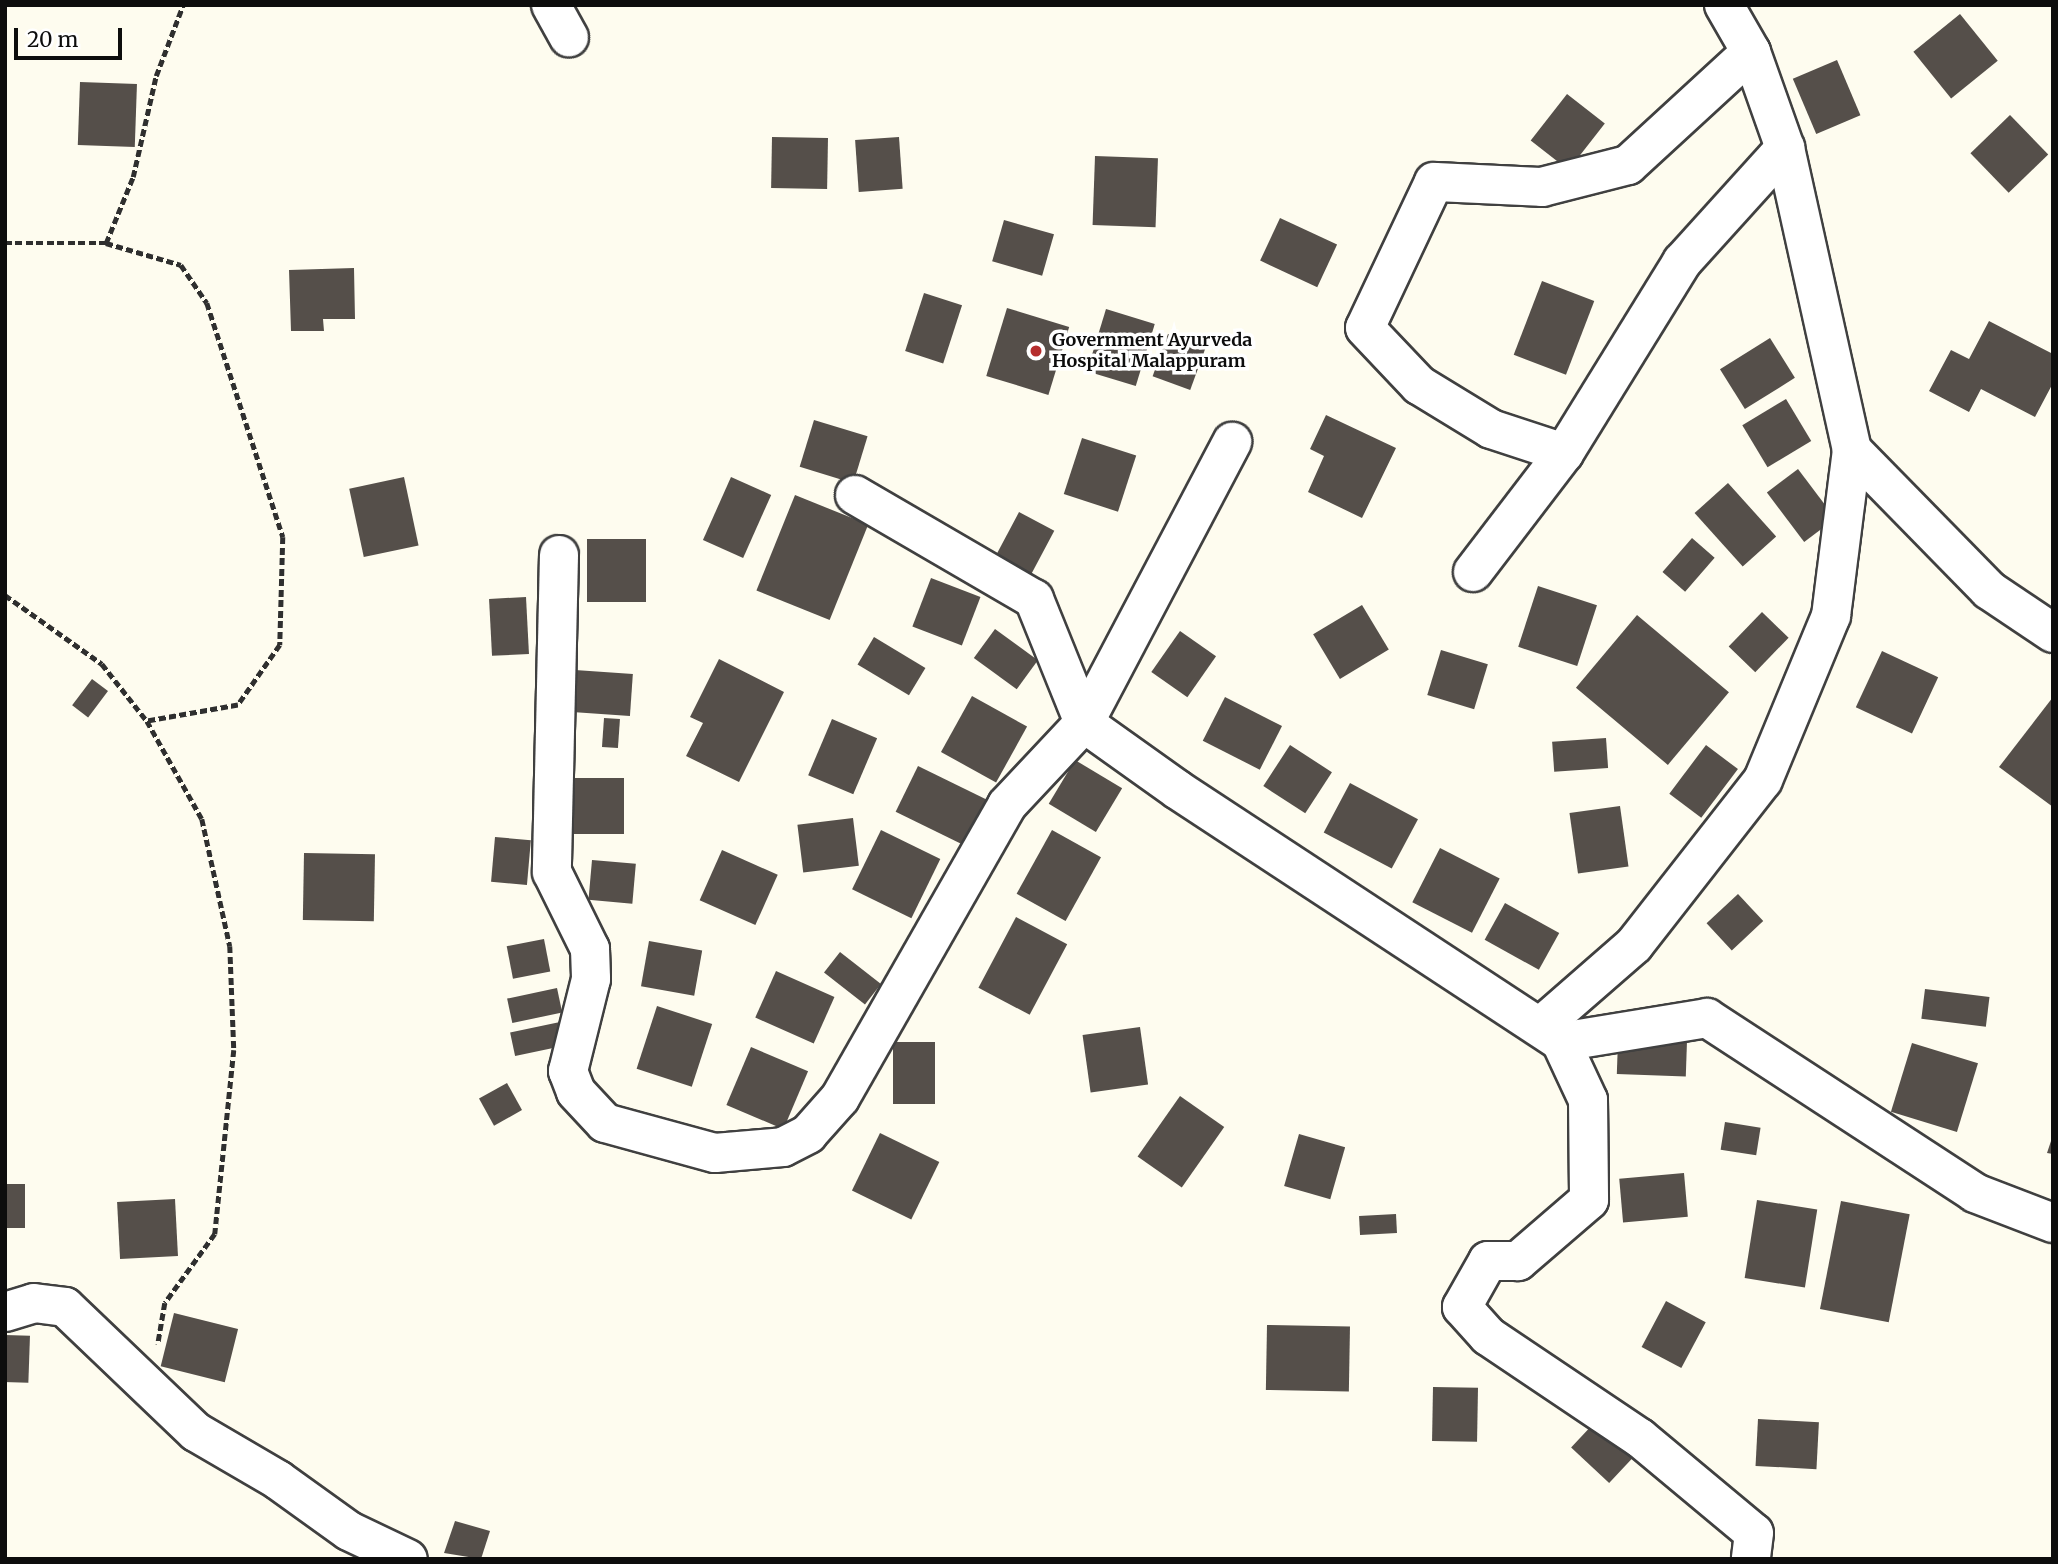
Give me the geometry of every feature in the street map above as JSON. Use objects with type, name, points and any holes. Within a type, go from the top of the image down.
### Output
[{"type":"street","points":[[1551,1035],[1634,945],[1763,780],[1831,615],[1852,450],[1784,148],[1751,52],[1724,5]]},
{"type":"street","points":[[1564,453],[1491,429],[1419,385],[1365,328],[1434,182],[1542,187],[1628,165],[1751,52]]},
{"type":"street","points":[[1473,572],[1564,453],[1682,262],[1784,148]]},
{"type":"street","points":[[559,555],[552,872],[590,949],[591,979],[568,1071],[576,1092],[605,1124],[715,1153],[783,1147],[808,1134],[841,1098],[1007,806],[1084,723],[1232,442]]},
{"type":"street","points":[[1852,450],[1989,590],[2053,633]]},
{"type":"street","points":[[855,495],[1034,599],[1084,723],[1178,790],[1551,1035],[1588,1100],[1589,1200],[1518,1261],[1488,1261],[1462,1307],[1488,1336],[1640,1438],[1754,1533],[1751,1559]]},
{"type":"street","points":[[1551,1035],[1707,1018],[1975,1193],[2053,1223]]},
{"type":"street","points":[[5,1312],[34,1303],[65,1307],[196,1432],[278,1480],[349,1531],[408,1559]]},
{"type":"path","points":[[106,243],[133,177],[156,76],[183,5]]},
{"type":"path","points":[[5,243],[106,243],[181,265],[207,303],[283,537],[280,645],[238,705],[147,721]]},
{"type":"path","points":[[5,595],[102,664],[147,721],[202,819],[230,946],[234,1050],[215,1234],[165,1303],[150,1391]]},
{"type":"building","points":[[1960,14],[1998,61],[1951,98],[1913,52]]},
{"type":"building","points":[[1837,60],[1860,115],[1816,134],[1793,79]]},
{"type":"building","points":[[80,82],[137,84],[135,147],[78,145]]},
{"type":"building","points":[[1567,94],[1605,124],[1569,170],[1531,140]]},
{"type":"building","points":[[2010,115],[2048,155],[2009,193],[1970,153]]},
{"type":"building","points":[[772,137],[828,138],[827,189],[771,188]]},
{"type":"building","points":[[899,137],[903,189],[859,192],[855,140]]},
{"type":"building","points":[[1095,156],[1158,158],[1156,227],[1093,225]]},
{"type":"building","points":[[1280,218],[1337,245],[1317,287],[1260,261]]},
{"type":"building","points":[[1004,220],[1054,234],[1042,276],[992,261]]},
{"type":"building","points":[[354,268],[355,319],[323,319],[324,331],[291,331],[289,270]]},
{"type":"building","points":[[1542,281],[1594,301],[1566,375],[1514,355]]},
{"type":"building","points":[[924,293],[962,305],[943,363],[905,351]]},
{"type":"building","points":[[1007,308],[1069,327],[1048,395],[986,376]]},
{"type":"building","points":[[1106,309],[1155,324],[1136,386],[1087,371]]},
{"type":"building","points":[[1989,321],[2053,354],[2053,383],[2035,417],[1981,389],[1969,412],[1929,391],[1951,350],[1969,359]]},
{"type":"building","points":[[1168,334],[1206,348],[1190,390],[1153,376]]},
{"type":"building","points":[[1770,338],[1795,378],[1745,409],[1720,369]]},
{"type":"building","points":[[1786,399],[1811,441],[1768,467],[1742,425]]},
{"type":"building","points":[[1326,415],[1396,448],[1362,518],[1308,492],[1324,456],[1310,449]]},
{"type":"building","points":[[814,420],[868,436],[853,483],[800,467]]},
{"type":"building","points":[[1082,438],[1136,456],[1118,512],[1064,494]]},
{"type":"building","points":[[1798,469],[1835,519],[1804,542],[1767,492]]},
{"type":"building","points":[[404,477],[419,545],[364,557],[349,489]]},
{"type":"building","points":[[731,477],[771,495],[743,558],[703,540]]},
{"type":"building","points":[[1728,483],[1776,537],[1743,567],[1695,513]]},
{"type":"building","points":[[795,495],[868,525],[830,620],[756,590]]},
{"type":"building","points":[[1019,512],[1054,531],[1026,584],[991,565]]},
{"type":"building","points":[[1692,538],[1715,558],[1685,592],[1662,572]]},
{"type":"building","points":[[587,539],[646,539],[646,602],[587,602]]},
{"type":"building","points":[[931,578],[980,597],[962,646],[912,627]]},
{"type":"building","points":[[1538,586],[1597,605],[1577,666],[1518,647]]},
{"type":"building","points":[[526,597],[529,654],[492,656],[489,599]]},
{"type":"building","points":[[1362,605],[1389,650],[1340,679],[1313,634]]},
{"type":"building","points":[[1762,612],[1789,638],[1755,672],[1729,647]]},
{"type":"building","points":[[1637,615],[1729,692],[1668,765],[1576,688]]},
{"type":"building","points":[[995,629],[1038,660],[1017,689],[974,658]]},
{"type":"building","points":[[1180,631],[1216,656],[1187,697],[1151,672]]},
{"type":"building","points":[[874,637],[925,668],[909,695],[858,664]]},
{"type":"building","points":[[1441,650],[1488,664],[1474,709],[1427,695]]},
{"type":"building","points":[[1882,651],[1938,677],[1912,733],[1856,707]]},
{"type":"building","points":[[719,659],[784,692],[739,782],[686,756],[703,723],[690,717]]},
{"type":"building","points":[[575,670],[633,674],[630,716],[572,712]]},
{"type":"building","points":[[92,679],[108,691],[88,717],[72,705]]},
{"type":"building","points":[[972,696],[1027,727],[996,783],[941,752]]},
{"type":"building","points":[[1225,697],[1282,726],[1260,770],[1203,741]]},
{"type":"building","points":[[2053,697],[2053,807],[1999,767]]},
{"type":"building","points":[[604,718],[620,719],[618,748],[602,747]]},
{"type":"building","points":[[832,719],[877,738],[853,794],[808,775]]},
{"type":"building","points":[[1606,738],[1608,768],[1554,772],[1552,742]]},
{"type":"building","points":[[1290,745],[1332,772],[1305,813],[1263,786]]},
{"type":"building","points":[[1706,745],[1738,769],[1701,818],[1669,794]]},
{"type":"building","points":[[1075,760],[1122,788],[1096,832],[1049,804]]},
{"type":"building","points":[[918,766],[989,801],[967,846],[896,812]]},
{"type":"building","points":[[573,778],[624,778],[624,834],[573,834]]},
{"type":"building","points":[[1350,783],[1418,819],[1392,869],[1324,832]]},
{"type":"building","points":[[1620,806],[1628,866],[1578,874],[1569,813]]},
{"type":"building","points":[[853,818],[859,866],[803,872],[797,825]]},
{"type":"building","points":[[881,830],[940,859],[911,918],[852,889]]},
{"type":"building","points":[[1052,830],[1101,857],[1066,921],[1017,894]]},
{"type":"building","points":[[495,837],[531,840],[527,885],[491,882]]},
{"type":"building","points":[[1440,848],[1500,878],[1472,933],[1412,902]]},
{"type":"building","points":[[722,850],[778,875],[755,925],[700,900]]},
{"type":"building","points":[[304,853],[375,854],[374,921],[303,920]]},
{"type":"building","points":[[592,860],[636,864],[632,904],[589,900]]},
{"type":"building","points":[[1738,894],[1763,921],[1732,950],[1707,923]]},
{"type":"building","points":[[1505,903],[1559,933],[1539,970],[1485,940]]},
{"type":"building","points":[[1016,917],[1067,944],[1030,1015],[978,988]]},
{"type":"building","points":[[544,939],[550,971],[513,979],[507,946]]},
{"type":"building","points":[[649,941],[702,950],[694,996],[641,986]]},
{"type":"building","points":[[840,952],[881,984],[865,1005],[824,972]]},
{"type":"building","points":[[776,971],[834,997],[814,1044],[755,1018]]},
{"type":"building","points":[[557,988],[562,1012],[512,1023],[507,999]]},
{"type":"building","points":[[1925,989],[1990,997],[1986,1027],[1921,1019]]},
{"type":"building","points":[[657,1006],[712,1024],[692,1087],[637,1069]]},
{"type":"building","points":[[560,1022],[565,1045],[515,1056],[510,1033]]},
{"type":"building","points":[[1140,1027],[1148,1084],[1091,1093],[1083,1035]]},
{"type":"building","points":[[1618,1040],[1687,1042],[1686,1076],[1617,1074]]},
{"type":"building","points":[[893,1042],[935,1042],[935,1104],[893,1104]]},
{"type":"building","points":[[1912,1043],[1978,1063],[1957,1132],[1891,1112]]},
{"type":"building","points":[[751,1047],[808,1071],[783,1129],[726,1105]]},
{"type":"building","points":[[507,1083],[522,1110],[494,1126],[479,1099]]},
{"type":"building","points":[[1180,1096],[1224,1127],[1182,1188],[1138,1157]]},
{"type":"building","points":[[1725,1122],[1761,1128],[1756,1155],[1721,1150]]},
{"type":"building","points":[[880,1133],[939,1162],[911,1219],[852,1191]]},
{"type":"building","points":[[1299,1134],[1345,1147],[1330,1199],[1284,1186]]},
{"type":"building","points":[[2053,1135],[2053,1154],[2047,1153]]},
{"type":"building","points":[[1684,1173],[1688,1217],[1623,1222],[1619,1179]]},
{"type":"building","points":[[5,1184],[25,1184],[25,1228],[5,1228]]},
{"type":"building","points":[[175,1199],[178,1256],[120,1259],[117,1202]]},
{"type":"building","points":[[1757,1200],[1817,1210],[1805,1288],[1745,1278]]},
{"type":"building","points":[[1841,1201],[1910,1214],[1889,1322],[1820,1309]]},
{"type":"building","points":[[1396,1214],[1397,1233],[1360,1235],[1359,1216]]},
{"type":"building","points":[[1666,1301],[1706,1322],[1681,1368],[1642,1347]]},
{"type":"building","points":[[174,1313],[238,1329],[225,1382],[161,1366]]},
{"type":"building","points":[[1267,1325],[1350,1326],[1349,1391],[1266,1390]]},
{"type":"building","points":[[5,1335],[30,1336],[28,1383],[5,1382]]},
{"type":"building","points":[[1433,1387],[1478,1388],[1477,1442],[1432,1441]]},
{"type":"building","points":[[1758,1419],[1819,1422],[1816,1469],[1756,1466]]},
{"type":"building","points":[[1595,1422],[1633,1457],[1609,1483],[1571,1448]]},
{"type":"building","points":[[455,1521],[490,1531],[481,1559],[444,1553]]},
{"type":"place","name":"Government Ayurveda Hospital Malappuram","points":[[1036,351]]}]
